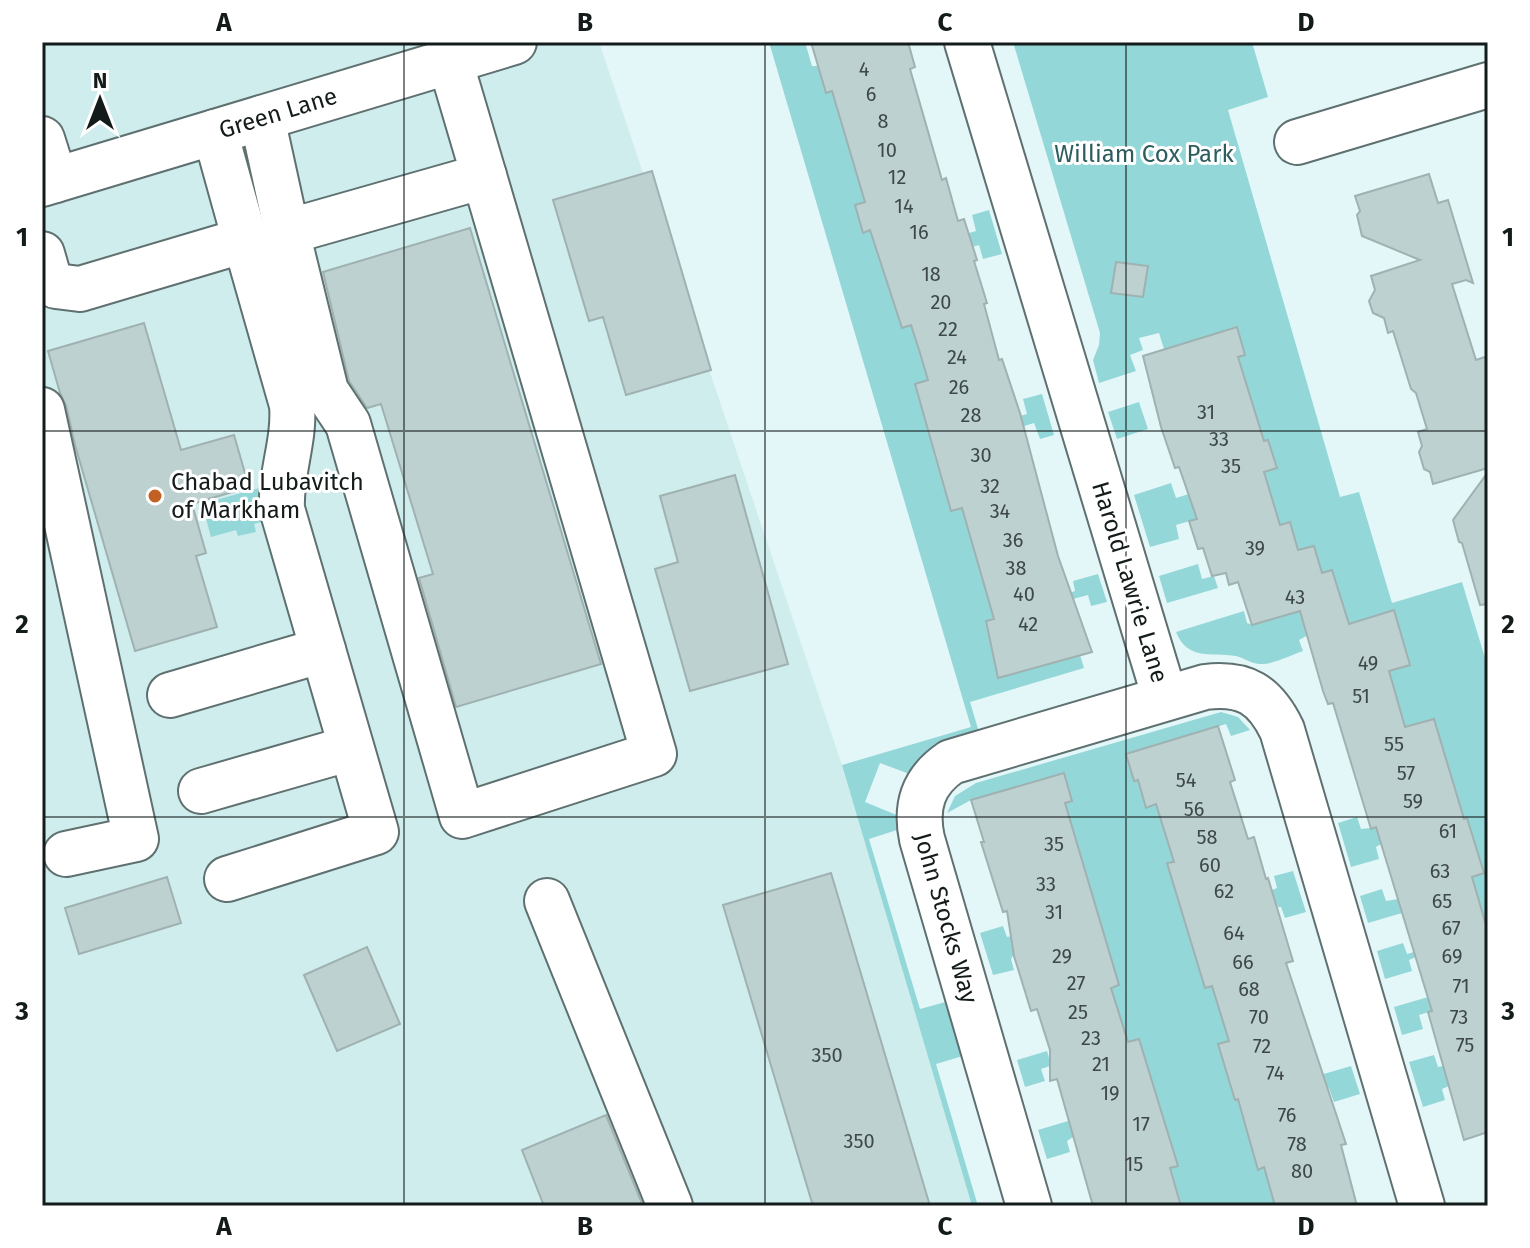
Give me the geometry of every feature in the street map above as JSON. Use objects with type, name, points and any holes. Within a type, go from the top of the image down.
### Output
[{"type":"street","name":"Green Lane","points":[[49,182],[514,42]]},
{"type":"street","name":"Harold Lawrie Lane","points":[[967,42],[1165,698],[1205,687],[1236,687],[1257,696],[1278,721],[1422,1206]]},
{"type":"street","points":[[262,118],[326,391],[348,424],[462,816],[654,754],[450,61]]},
{"type":"street","points":[[1297,142],[1488,85]]},
{"type":"street","points":[[215,132],[292,405],[292,433],[283,475],[282,509],[376,832],[227,879]]},
{"type":"street","points":[[42,139],[49,182]]},
{"type":"street","points":[[287,232],[484,176]]},
{"type":"street","points":[[42,254],[48,275],[56,286],[80,289],[245,240]]},
{"type":"street","points":[[42,410],[136,839],[66,854]]},
{"type":"street","points":[[170,695],[323,650]]},
{"type":"street","name":"John Stocks Way","points":[[1029,1206],[922,839],[920,802],[931,778],[951,762],[1165,698]]},
{"type":"street","points":[[201,791],[351,748]]},
{"type":"street","points":[[547,901],[670,1206]]},
{"type":"shaded area","points":[[42,42],[599,42],[842,765],[972,1206],[42,1206]]},
{"type":"green space","points":[[769,42],[805,42],[812,66],[818,66],[832,91],[865,202],[855,206],[863,232],[870,231],[879,259],[976,231],[972,215],[989,210],[1002,254],[983,259],[979,245],[886,272],[902,327],[911,325],[928,380],[915,385],[931,441],[1027,414],[1023,399],[1042,394],[1054,435],[1040,439],[1034,423],[934,454],[951,511],[962,508],[994,618],[986,621],[998,678],[1080,655],[1084,668],[970,702],[979,732],[912,775],[880,763],[865,802],[899,816],[900,829],[869,839],[920,1009],[949,1001],[966,1055],[936,1064],[978,1206],[972,1206],[842,765],[971,727]]},
{"type":"green space","name":"William Cox Park","points":[[1013,42],[1252,42],[1268,97],[1228,110],[1340,497],[1359,492],[1392,603],[1462,582],[1488,668],[1488,932],[1472,877],[1484,873],[1467,818],[1381,844],[1376,847],[1379,859],[1351,867],[1338,823],[1357,817],[1361,829],[1371,828],[1459,803],[1434,719],[1405,727],[1389,671],[1410,665],[1394,611],[1308,635],[1299,640],[1303,651],[1265,664],[1236,656],[1193,651],[1176,632],[1244,611],[1247,623],[1253,625],[1340,599],[1322,573],[1298,550],[1290,523],[1280,525],[1271,497],[1176,525],[1179,539],[1150,547],[1134,495],[1171,483],[1176,498],[1276,467],[1268,440],[1263,441],[1238,357],[1245,355],[1237,328],[1164,349],[1159,333],[1139,338],[1143,350],[1130,355],[1136,371],[1099,383],[1093,360],[1100,333]]},
{"type":"green space","points":[[1139,402],[1148,429],[1117,439],[1108,412]]},
{"type":"green space","points":[[259,488],[268,520],[254,524],[256,532],[238,536],[236,530],[211,537],[202,504]]},
{"type":"green space","points":[[1198,564],[1202,579],[1214,576],[1218,588],[1167,603],[1159,576]]},
{"type":"green space","points":[[1098,574],[1107,602],[1091,606],[1088,595],[1073,599],[1061,596],[1075,591],[1073,581]]},
{"type":"green space","points":[[1221,712],[1238,717],[1250,730],[1231,736],[1226,724],[1126,755],[1146,807],[1157,804],[1174,861],[1167,864],[1184,918],[1272,892],[1277,888],[1274,876],[1293,871],[1306,912],[1285,918],[1277,904],[1188,931],[1205,988],[1212,986],[1229,1041],[1218,1045],[1235,1100],[1351,1066],[1360,1094],[1334,1102],[1329,1088],[1242,1113],[1258,1169],[1264,1167],[1275,1206],[1182,1206],[1170,1168],[1160,1111],[1073,1137],[1067,1141],[1070,1152],[1047,1159],[1038,1130],[1155,1095],[1139,1039],[1128,1042],[1111,988],[1119,985],[1014,954],[1011,959],[1014,970],[993,975],[980,933],[1003,926],[1007,937],[1012,936],[1013,939],[1098,913],[1065,803],[1063,774],[971,800],[947,813],[955,796],[976,783]]},
{"type":"green space","points":[[1382,889],[1386,901],[1398,899],[1402,913],[1368,923],[1360,896]]},
{"type":"green space","points":[[1403,943],[1407,954],[1414,952],[1416,957],[1409,960],[1412,971],[1385,979],[1377,951]]},
{"type":"green space","points":[[1428,997],[1432,1011],[1419,1015],[1423,1029],[1402,1035],[1394,1007]]},
{"type":"green space","points":[[1047,1051],[1049,1058],[1057,1056],[1050,1066],[1041,1069],[1045,1081],[1025,1087],[1017,1060]]},
{"type":"green space","points":[[1434,1055],[1438,1067],[1443,1066],[1449,1086],[1442,1089],[1445,1100],[1423,1107],[1409,1062]]},
{"type":"building","points":[[811,42],[908,42],[915,67],[910,69],[942,180],[946,178],[958,221],[964,219],[977,260],[974,261],[999,360],[1002,359],[1020,413],[1058,556],[1092,652],[998,678],[986,621],[994,619],[962,508],[951,511],[915,384],[928,380],[911,325],[902,328],[870,230],[863,233],[855,205],[865,202],[832,91],[826,93]]},
{"type":"building","points":[[652,171],[711,370],[626,395],[603,317],[589,321],[553,200]]},
{"type":"building","points":[[1429,174],[1438,203],[1448,200],[1473,283],[1466,280],[1452,284],[1476,360],[1488,356],[1488,468],[1433,484],[1419,452],[1422,446],[1418,432],[1427,429],[1416,393],[1411,389],[1393,331],[1388,333],[1384,318],[1373,313],[1369,301],[1375,290],[1371,276],[1420,260],[1362,236],[1355,196]]},
{"type":"building","points":[[470,228],[601,664],[456,707],[419,578],[433,574],[381,404],[367,408],[349,381],[323,272]]},
{"type":"building","points":[[1116,262],[1148,266],[1143,297],[1111,293]]},
{"type":"building","name":"Chabad Lubavitch of Markham","points":[[144,323],[181,450],[234,435],[249,487],[192,504],[206,553],[196,556],[217,627],[135,651],[48,351]]},
{"type":"building","points":[[1237,327],[1245,355],[1238,357],[1264,441],[1268,440],[1277,468],[1264,472],[1280,525],[1290,522],[1298,550],[1314,546],[1322,573],[1332,570],[1349,624],[1394,610],[1410,665],[1389,671],[1405,727],[1434,719],[1484,873],[1472,877],[1488,932],[1488,1132],[1464,1140],[1428,1012],[1432,1011],[1376,827],[1371,829],[1333,703],[1328,704],[1323,691],[1300,611],[1252,625],[1238,582],[1229,585],[1226,573],[1212,576],[1203,548],[1198,549],[1189,521],[1197,519],[1161,427],[1143,356]]},
{"type":"building","points":[[1488,472],[1488,604],[1480,605],[1453,520]]},
{"type":"building","points":[[735,475],[788,664],[690,691],[655,569],[678,562],[660,496]]},
{"type":"building","points":[[1218,726],[1235,780],[1230,782],[1248,839],[1254,837],[1268,878],[1293,961],[1286,963],[1346,1144],[1341,1145],[1357,1206],[1275,1206],[1264,1167],[1258,1170],[1238,1099],[1235,1100],[1218,1044],[1229,1041],[1212,986],[1205,988],[1167,863],[1174,862],[1156,804],[1146,808],[1126,754]]},
{"type":"building","points":[[1064,773],[1072,801],[1065,803],[1119,985],[1111,988],[1128,1042],[1139,1039],[1178,1166],[1170,1168],[1181,1206],[1093,1206],[1057,1079],[1050,1081],[1050,1050],[1037,1009],[1031,1011],[1014,956],[1007,911],[1003,912],[981,842],[984,842],[971,800]]},
{"type":"building","points":[[831,873],[930,1206],[813,1206],[723,905]]},
{"type":"building","points":[[167,877],[181,923],[79,954],[65,908]]},
{"type":"building","points":[[367,947],[400,1024],[337,1051],[304,975]]},
{"type":"building","points":[[606,1115],[643,1206],[544,1206],[522,1150]]},
{"type":"place","name":"Chabad Lubavitch of Markham","points":[[155,496]]}]
